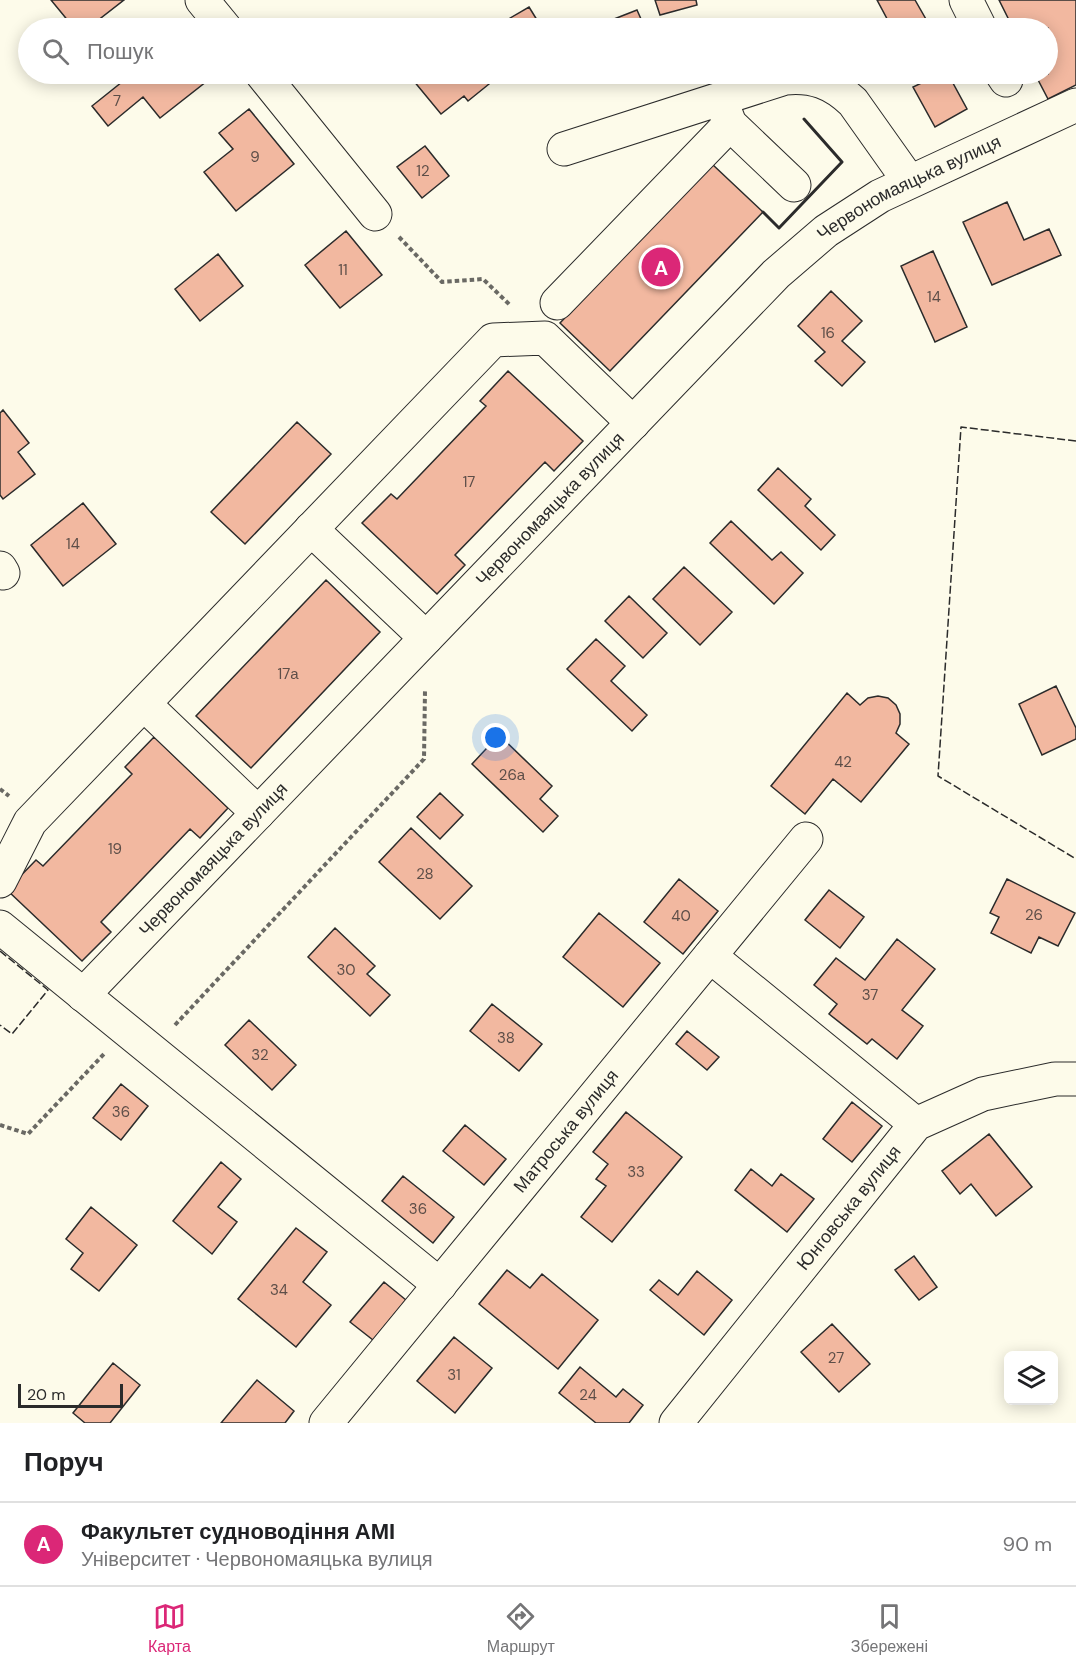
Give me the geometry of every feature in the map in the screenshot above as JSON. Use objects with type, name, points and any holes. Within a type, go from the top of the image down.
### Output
[{"type":"street","points":[[202,0],[217,18]]},
{"type":"street","points":[[966,0],[975,18]]},
{"type":"street","points":[[270,84],[375,213]]},
{"type":"street","points":[[564,149],[726,111],[774,84]]},
{"type":"street","points":[[829,84],[853,102],[909,181]]},
{"type":"street","name":"Червономаяцька вулиця","points":[[84,995],[800,251],[852,212],[909,181],[1076,105]]},
{"type":"street","points":[[726,111],[794,185]]},
{"type":"street","points":[[557,303],[726,111]]},
{"type":"street","points":[[0,881],[30,822],[493,340],[545,338],[633,423]]},
{"type":"street","points":[[311,529],[426,638]]},
{"type":"street","points":[[144,704],[258,813]]},
{"type":"street","name":"Матроська вулиця","points":[[326,1423],[806,839]]},
{"type":"street","points":[[0,927],[440,1285]]},
{"type":"street","points":[[710,956],[916,1124]]},
{"type":"street","name":"Юнговська вулиця","points":[[676,1423],[916,1124],[983,1094],[1055,1079],[1076,1078]]},
{"type":"path","points":[[375,213],[442,282],[483,279],[506,301]]},
{"type":"path","points":[[173,1028],[424,759],[426,638]]},
{"type":"path","points":[[0,1125],[28,1134],[126,1030]]},
{"type":"building","points":[[51,0],[124,0],[101,18],[66,18]]},
{"type":"building","points":[[655,0],[696,0],[697,5],[660,15]]},
{"type":"building","points":[[877,0],[915,0],[925,18],[887,18]]},
{"type":"building","points":[[999,0],[1076,0],[1076,85],[1048,99],[1040,84],[1058,84],[1058,18],[1008,18]]},
{"type":"building","points":[[529,7],[536,18],[510,18]]},
{"type":"building","points":[[637,10],[641,18],[617,18]]},
{"type":"building","points":[[120,84],[203,84],[160,118],[143,97],[108,126],[92,106]]},
{"type":"building","points":[[416,84],[489,84],[468,101],[464,96],[441,114]]},
{"type":"building","points":[[919,84],[953,84],[967,109],[935,127],[913,87]]},
{"type":"building","points":[[249,109],[294,164],[236,211],[204,172],[233,149],[219,133]]},
{"type":"building","points":[[425,146],[449,176],[422,198],[397,167]]},
{"type":"building","points":[[712,164],[763,212],[610,371],[560,323]]},
{"type":"building","points":[[1007,202],[1024,240],[1049,229],[1061,255],[992,285],[963,222]]},
{"type":"building","points":[[346,231],[382,275],[340,308],[305,265]]},
{"type":"building","points":[[933,251],[967,327],[935,342],[901,266]]},
{"type":"building","points":[[218,254],[243,286],[200,321],[175,289]]},
{"type":"building","points":[[831,291],[862,321],[842,341],[865,362],[842,386],[815,361],[825,352],[798,326]]},
{"type":"building","points":[[508,371],[583,441],[554,471],[545,462],[455,555],[465,565],[437,594],[362,523],[391,494],[397,499],[486,406],[480,401]]},
{"type":"building","points":[[3,410],[29,443],[18,452],[35,474],[3,499],[0,495],[0,413]]},
{"type":"building","points":[[297,422],[331,454],[245,544],[211,512]]},
{"type":"building","points":[[778,468],[811,499],[805,506],[835,535],[821,550],[758,490]]},
{"type":"building","points":[[83,503],[116,544],[63,586],[31,545]]},
{"type":"building","points":[[731,521],[772,560],[781,552],[803,573],[774,604],[710,543]]},
{"type":"building","points":[[684,567],[732,612],[700,645],[653,599]]},
{"type":"building","points":[[326,580],[380,632],[251,768],[196,716]]},
{"type":"building","points":[[629,596],[667,633],[643,658],[605,621]]},
{"type":"building","points":[[596,639],[625,666],[611,681],[647,715],[632,731],[567,669]]},
{"type":"building","points":[[1056,686],[1076,728],[1076,739],[1042,755],[1019,704]]},
{"type":"building","points":[[847,693],[860,705],[868,698],[878,696],[888,698],[896,705],[900,714],[900,724],[896,733],[909,744],[861,802],[833,779],[805,814],[771,786]]},
{"type":"building","points":[[499,735],[552,786],[540,799],[558,816],[543,832],[472,764]]},
{"type":"building","points":[[154,737],[228,808],[200,838],[190,829],[101,922],[111,932],[82,961],[7,890],[36,860],[43,866],[132,774],[125,767]]},
{"type":"building","points":[[440,793],[463,815],[440,839],[417,817]]},
{"type":"building","points":[[411,828],[472,886],[440,919],[379,862]]},
{"type":"building","points":[[679,879],[718,911],[683,954],[644,922]]},
{"type":"building","points":[[1007,879],[1075,913],[1058,946],[1039,937],[1031,953],[991,933],[999,917],[990,913]]},
{"type":"building","points":[[829,890],[864,917],[840,948],[805,920]]},
{"type":"building","points":[[599,913],[660,963],[623,1007],[563,957]]},
{"type":"building","points":[[335,928],[375,966],[367,974],[390,995],[370,1016],[308,957]]},
{"type":"building","points":[[897,939],[935,969],[902,1010],[923,1026],[897,1059],[872,1039],[867,1044],[829,1014],[837,1004],[814,985],[836,958],[865,980]]},
{"type":"building","points":[[492,1004],[542,1044],[519,1071],[470,1031]]},
{"type":"building","points":[[249,1020],[296,1065],[272,1090],[225,1045]]},
{"type":"building","points":[[687,1031],[719,1057],[707,1070],[676,1044]]},
{"type":"building","points":[[121,1084],[148,1106],[121,1140],[93,1118]]},
{"type":"building","points":[[852,1102],[882,1126],[852,1162],[823,1139]]},
{"type":"building","points":[[626,1112],[682,1157],[612,1242],[581,1217],[606,1186],[596,1179],[608,1164],[593,1152]]},
{"type":"building","points":[[465,1125],[506,1159],[484,1185],[443,1151]]},
{"type":"building","points":[[989,1134],[1032,1187],[996,1216],[971,1184],[960,1194],[942,1171]]},
{"type":"building","points":[[221,1162],[241,1179],[218,1207],[237,1222],[212,1254],[173,1221]]},
{"type":"building","points":[[751,1169],[772,1186],[781,1174],[814,1199],[787,1232],[735,1190]]},
{"type":"building","points":[[403,1176],[454,1217],[433,1243],[382,1201]]},
{"type":"building","points":[[91,1207],[137,1245],[99,1291],[71,1269],[83,1253],[66,1239]]},
{"type":"building","points":[[296,1228],[327,1252],[303,1282],[331,1305],[296,1347],[238,1299]]},
{"type":"building","points":[[914,1256],[937,1287],[919,1300],[895,1270]]},
{"type":"building","points":[[507,1270],[530,1288],[542,1274],[598,1320],[558,1369],[479,1304]]},
{"type":"building","points":[[697,1271],[732,1300],[704,1335],[650,1290],[659,1280],[678,1295]]},
{"type":"building","points":[[384,1282],[406,1300],[373,1340],[350,1322]]},
{"type":"building","points":[[832,1324],[870,1364],[839,1392],[801,1352]]},
{"type":"building","points":[[454,1337],[492,1368],[455,1413],[417,1381]]},
{"type":"building","points":[[113,1363],[140,1385],[110,1423],[85,1423],[73,1413]]},
{"type":"building","points":[[580,1367],[616,1397],[623,1389],[643,1405],[629,1423],[596,1423],[559,1393]]},
{"type":"building","points":[[257,1380],[294,1411],[285,1423],[221,1423]]},
{"type":"fence","points":[[1076,441],[961,427],[938,776],[1076,859]]},
{"type":"fence","points":[[0,951],[48,990],[12,1034],[0,1025]]},
{"type":"wall","points":[[763,212],[779,228],[842,162],[804,119]]},
{"type":"place","name":"Факультет судноводіння АМІ","points":[[661,267]]}]
